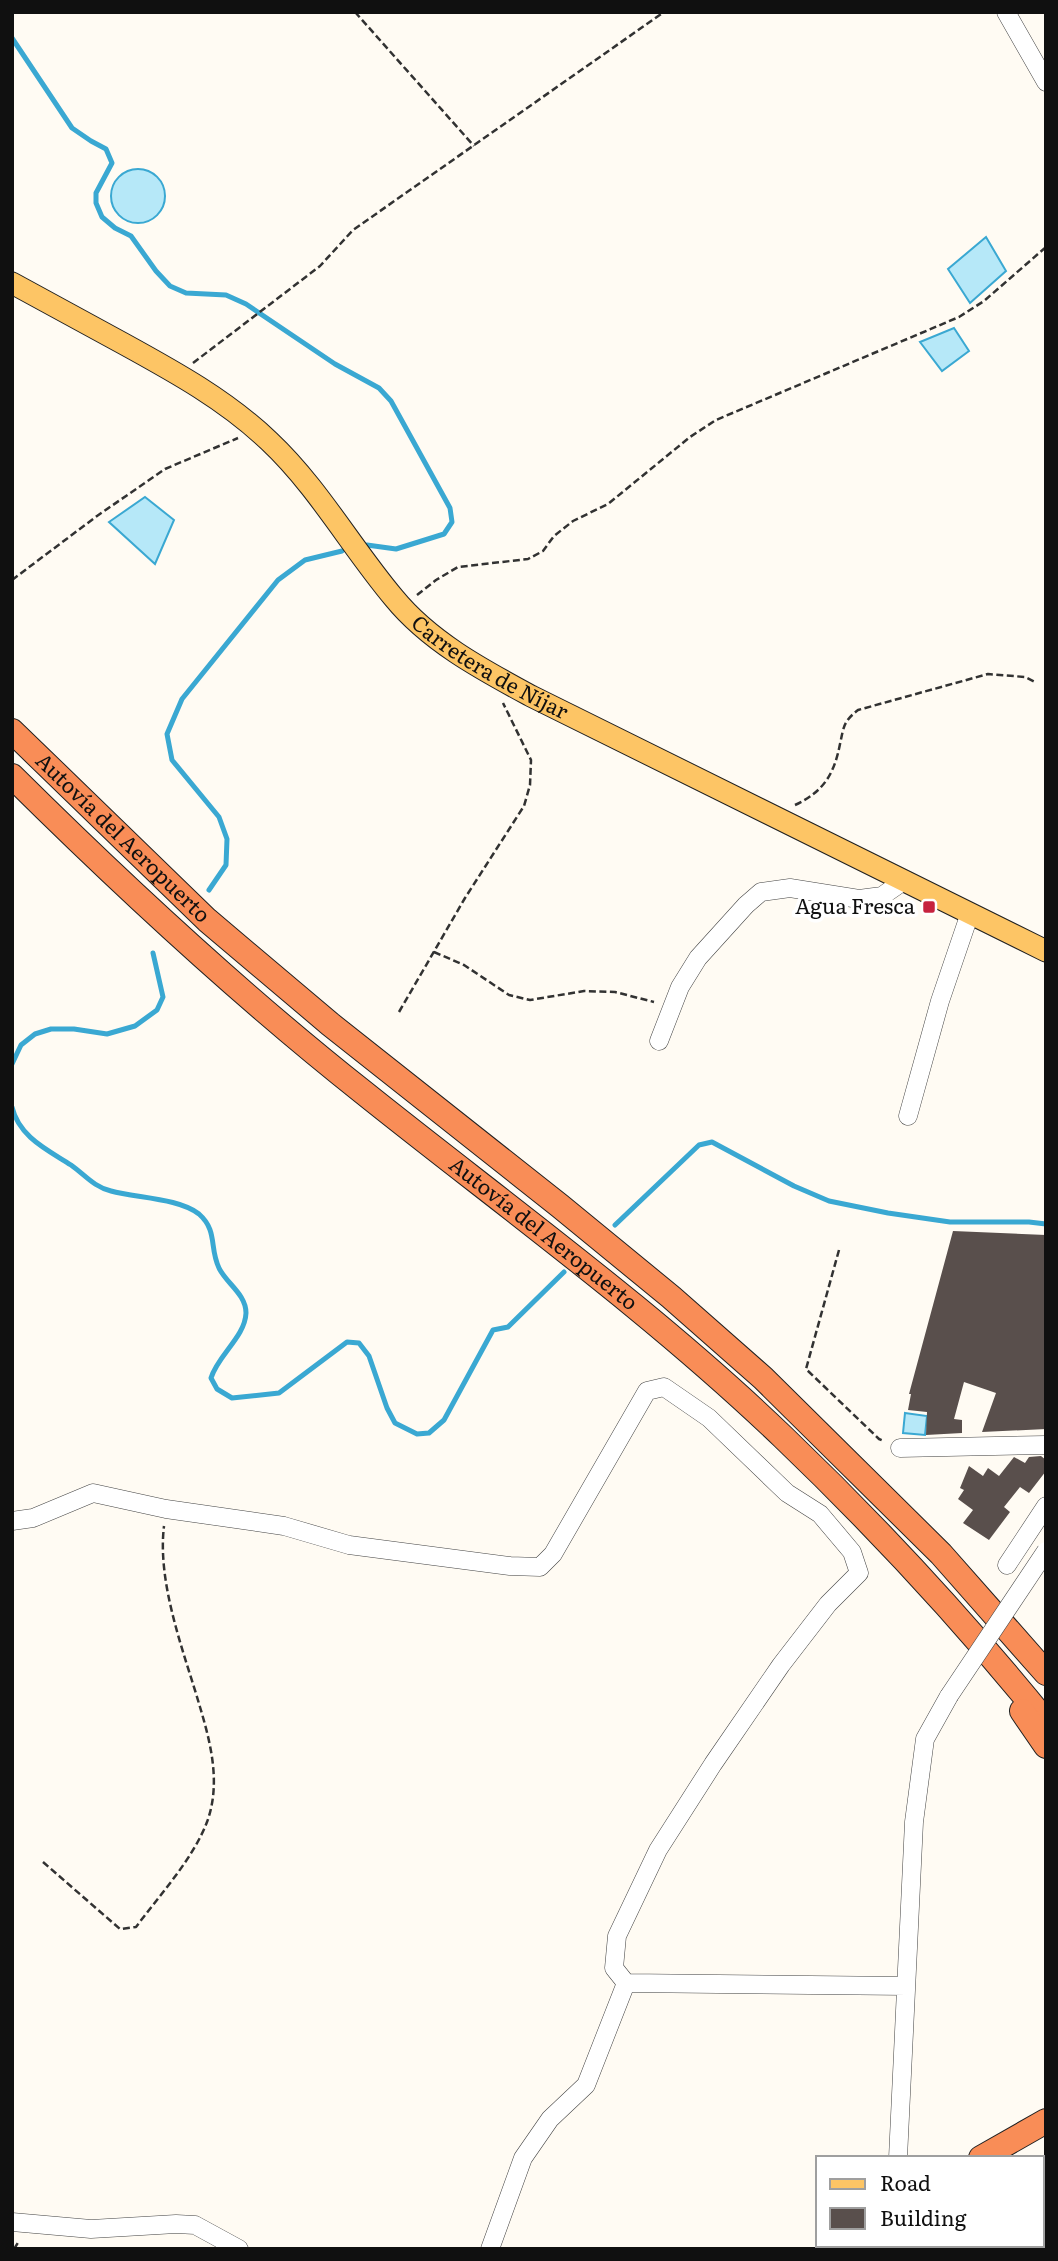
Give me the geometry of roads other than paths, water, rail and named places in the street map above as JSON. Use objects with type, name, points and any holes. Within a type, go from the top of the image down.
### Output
[{"type":"highway","name":"Autovía del Aeropuerto","points":[[12,730],[207,920],[341,1033],[671,1297],[763,1378],[942,1554],[1046,1673]]},
{"type":"highway","name":"Autovía del Aeropuerto","points":[[12,776],[95,859],[265,1013],[593,1272],[760,1417],[888,1541],[954,1612],[1046,1721]]},
{"type":"highway","points":[[942,1554],[1046,1651]]},
{"type":"highway","points":[[954,1612],[1046,1746]]},
{"type":"highway","points":[[985,2156],[1046,2121]]},
{"type":"main road","name":"Carretera de Níjar","points":[[12,283],[178,374],[212,395],[257,431],[315,492],[395,600],[447,646],[487,672],[1046,951]]},
{"type":"street","points":[[1006,12],[1046,82]]},
{"type":"street","points":[[659,1041],[680,987],[698,958],[761,892],[790,888],[859,899],[882,896],[905,880]]},
{"type":"street","points":[[908,1116],[970,912]]},
{"type":"street","points":[[12,1521],[33,1518],[93,1493],[166,1509],[284,1527],[349,1545],[510,1566],[540,1567],[554,1554],[647,1391],[664,1387],[709,1418],[788,1493],[820,1514],[852,1552],[859,1573],[828,1604],[781,1665],[658,1850],[617,1936],[614,1968],[626,1983]]},
{"type":"street","points":[[900,1448],[1046,1445]]},
{"type":"street","points":[[1007,1565],[1046,1506]]},
{"type":"street","points":[[898,2156],[915,1822],[925,1739],[949,1696],[1046,1551]]},
{"type":"street","points":[[626,1983],[906,1986]]},
{"type":"street","points":[[490,2249],[523,2158],[550,2119],[586,2085],[626,1983]]},
{"type":"street","points":[[12,2222],[91,2228],[195,2225],[239,2249]]},
{"type":"water","points":[[143,169],[153,173],[161,181],[165,196],[161,211],[153,219],[133,223],[123,219],[115,211],[111,191],[115,181],[123,173]]},
{"type":"water","points":[[986,237],[1006,271],[970,303],[948,269]]},
{"type":"water","points":[[954,328],[969,351],[942,371],[920,342]]},
{"type":"water","points":[[145,497],[174,520],[155,564],[109,522]]},
{"type":"water","points":[[905,1413],[927,1416],[925,1435],[903,1433]]},
{"type":"waterway","points":[[12,38],[72,128],[106,149],[112,163],[96,193],[96,203],[102,217],[131,236],[170,286],[186,293],[226,295],[246,304],[335,364],[379,388],[391,401],[450,508],[452,522],[444,534],[396,549],[367,545]]},
{"type":"waterway","points":[[209,890],[226,865],[227,839],[219,817],[172,760],[167,734],[182,699],[278,580],[305,560],[342,551]]},
{"type":"waterway","points":[[12,1064],[21,1045],[35,1034],[51,1029],[107,1034],[135,1026],[157,1010],[163,997],[153,953]]},
{"type":"waterway","points":[[12,1107],[21,1127],[28,1135],[100,1187],[180,1205],[191,1209],[205,1220],[211,1233],[219,1268],[245,1306],[246,1313],[241,1330],[211,1378],[217,1389],[232,1398],[279,1393],[347,1342],[359,1343],[369,1356],[395,1423],[417,1434],[429,1433],[444,1420],[493,1330],[508,1327],[564,1272]]},
{"type":"waterway","points":[[615,1225],[699,1145],[712,1142],[794,1186],[829,1201],[950,1222],[1046,1224]]},
{"type":"place","name":"Agua Fresca","points":[[929,907]]}]
